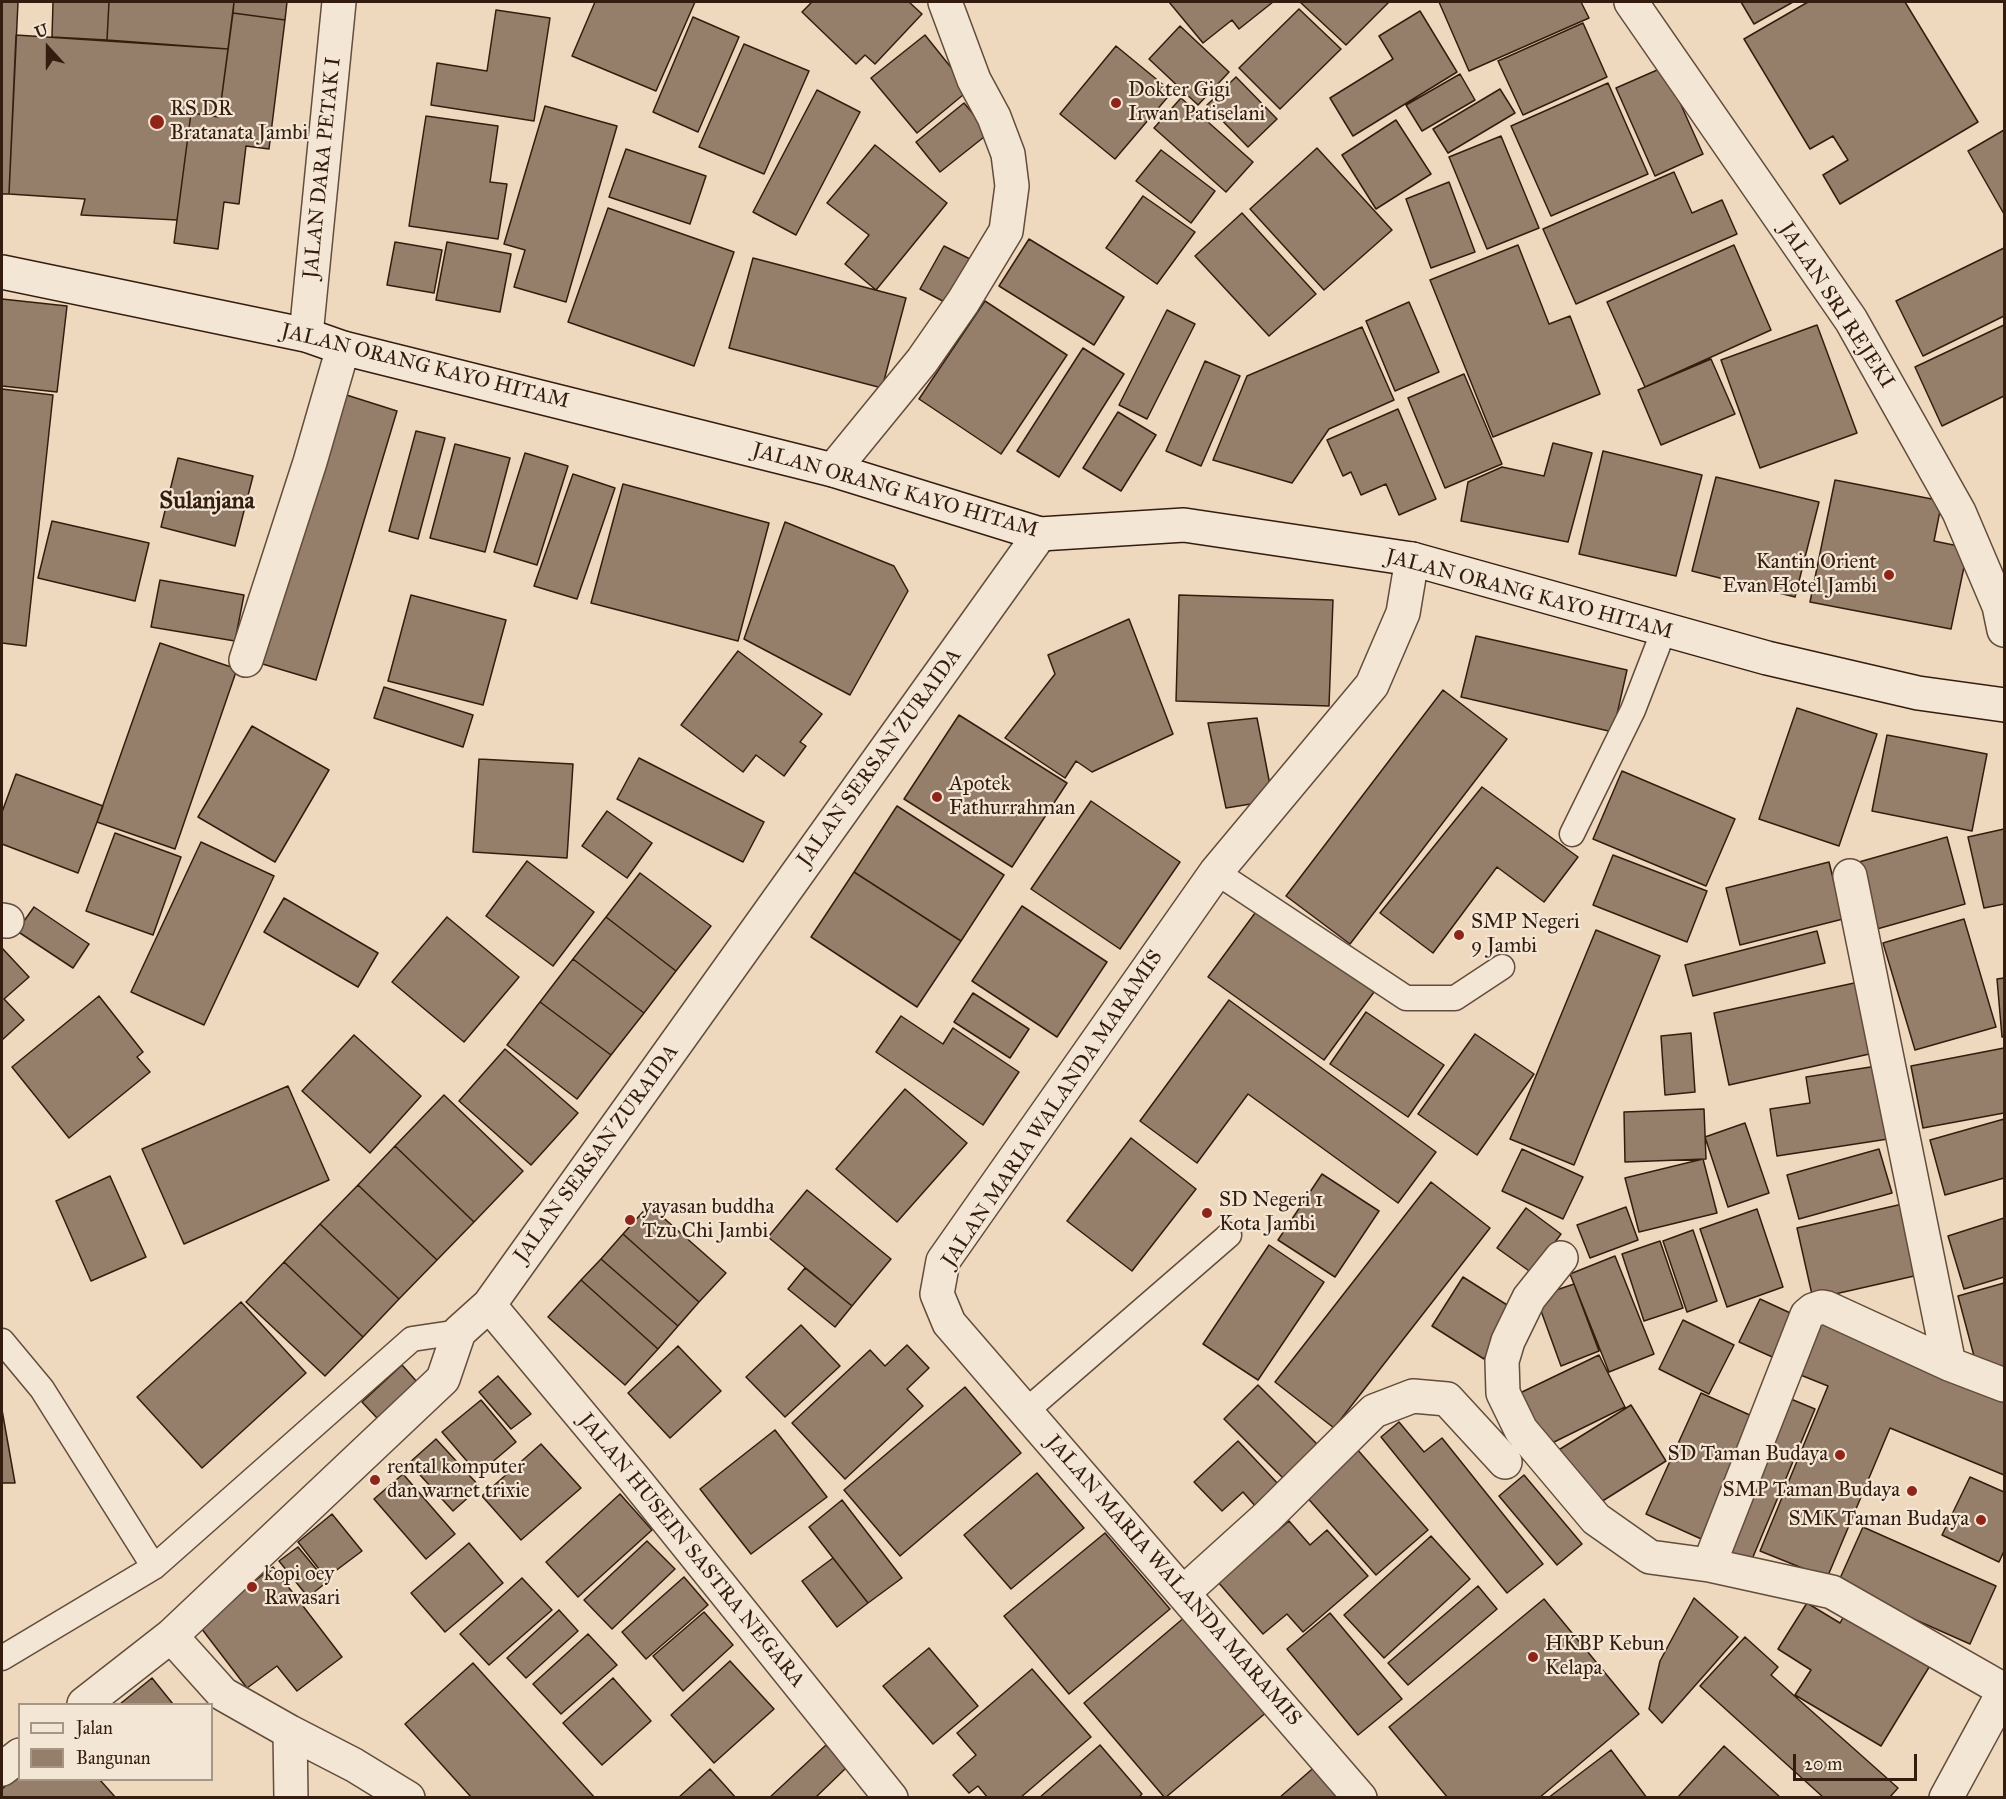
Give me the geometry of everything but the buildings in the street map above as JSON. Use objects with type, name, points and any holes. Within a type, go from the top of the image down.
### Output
[{"type":"street","name":"JALAN DARA PETAK I","points":[[306,335],[339,2]]},
{"type":"street","points":[[833,470],[922,361],[963,302],[1006,231],[1012,186],[1008,154],[994,117],[974,80],[945,2]]},
{"type":"street","name":"JALAN SRI REJEKI","points":[[1631,2],[1851,320],[1959,512],[1999,606],[2004,630]]},
{"type":"street","name":"JALAN ORANG KAYO HITAM","points":[[2,272],[306,335],[343,348],[833,470],[1040,534],[1184,525],[1412,559],[1767,658],[1918,693],[2004,705]]},
{"type":"street","points":[[246,660],[310,462],[343,348]]},
{"type":"street","name":"JALAN SERSAN ZURAIDA","points":[[85,1703],[171,1636],[443,1379],[459,1332],[489,1305],[1040,534]]},
{"type":"street","name":"JALAN MARIA WALANDA MARAMIS","points":[[1360,1797],[949,1323],[937,1294],[943,1261],[1216,872],[1372,685],[1403,613],[1412,559]]},
{"type":"street","points":[[1850,876],[1949,1364]]},
{"type":"street","points":[[1561,1258],[1529,1298],[1508,1341],[1502,1361],[1503,1393],[1521,1430],[1596,1519],[1650,1557],[1709,1565],[1832,1592],[2004,1691],[1946,1797]]},
{"type":"street","name":"JALAN HUSEIN SASTRA NEGARA","points":[[489,1305],[636,1481],[891,1797]]},
{"type":"street","points":[[1709,1565],[1807,1316],[1813,1310],[1827,1308],[1949,1364],[2004,1385]]},
{"type":"street","points":[[1183,1593],[1267,1517],[1374,1411],[1413,1396],[1447,1398],[1505,1462]]},
{"type":"street","points":[[171,1636],[223,1694],[408,1797]]},
{"type":"street","points":[[290,1732],[291,1797]]},
{"type":"street","points":[[2,1770],[18,1757]]},
{"type":"lane","points":[[1572,834],[1633,710],[1664,630]]},
{"type":"lane","points":[[1216,872],[1406,998],[1455,998],[1502,967]]},
{"type":"lane","points":[[1026,1411],[1229,1235]]},
{"type":"lane","points":[[2,1658],[154,1567],[412,1339],[459,1332]]},
{"type":"lane","points":[[2,1341],[42,1389],[154,1567]]},
{"type":"place","name":"Dokter Gigi Irwan Patiselani","points":[[1116,103]]},
{"type":"place","name":"RS DR Bratanata Jambi","points":[[157,122]]},
{"type":"place","name":"Kantin Orient Evan Hotel Jambi","points":[[1889,575]]},
{"type":"place","name":"Apotek Fathurrahman","points":[[937,797]]},
{"type":"place","name":"SMP Negeri 9 Jambi","points":[[1459,935]]},
{"type":"place","name":"SD Negeri 1 Kota Jambi","points":[[1207,1213]]},
{"type":"place","name":"yayasan buddha Tzu Chi Jambi","points":[[630,1220]]},
{"type":"place","name":"SD Taman Budaya","points":[[1840,1455]]},
{"type":"place","name":"rental komputer dan warnet trixie","points":[[375,1480]]},
{"type":"place","name":"SMP Taman Budaya","points":[[1912,1491]]},
{"type":"place","name":"SMK Taman Budaya","points":[[1981,1520]]},
{"type":"place","name":"kopi oey Rawasari","points":[[252,1587]]},
{"type":"place","name":"HKBP Kebun Kelapa","points":[[1533,1657]]},
{"type":"district","name":"Sulanjana","points":[[207,502]]}]
